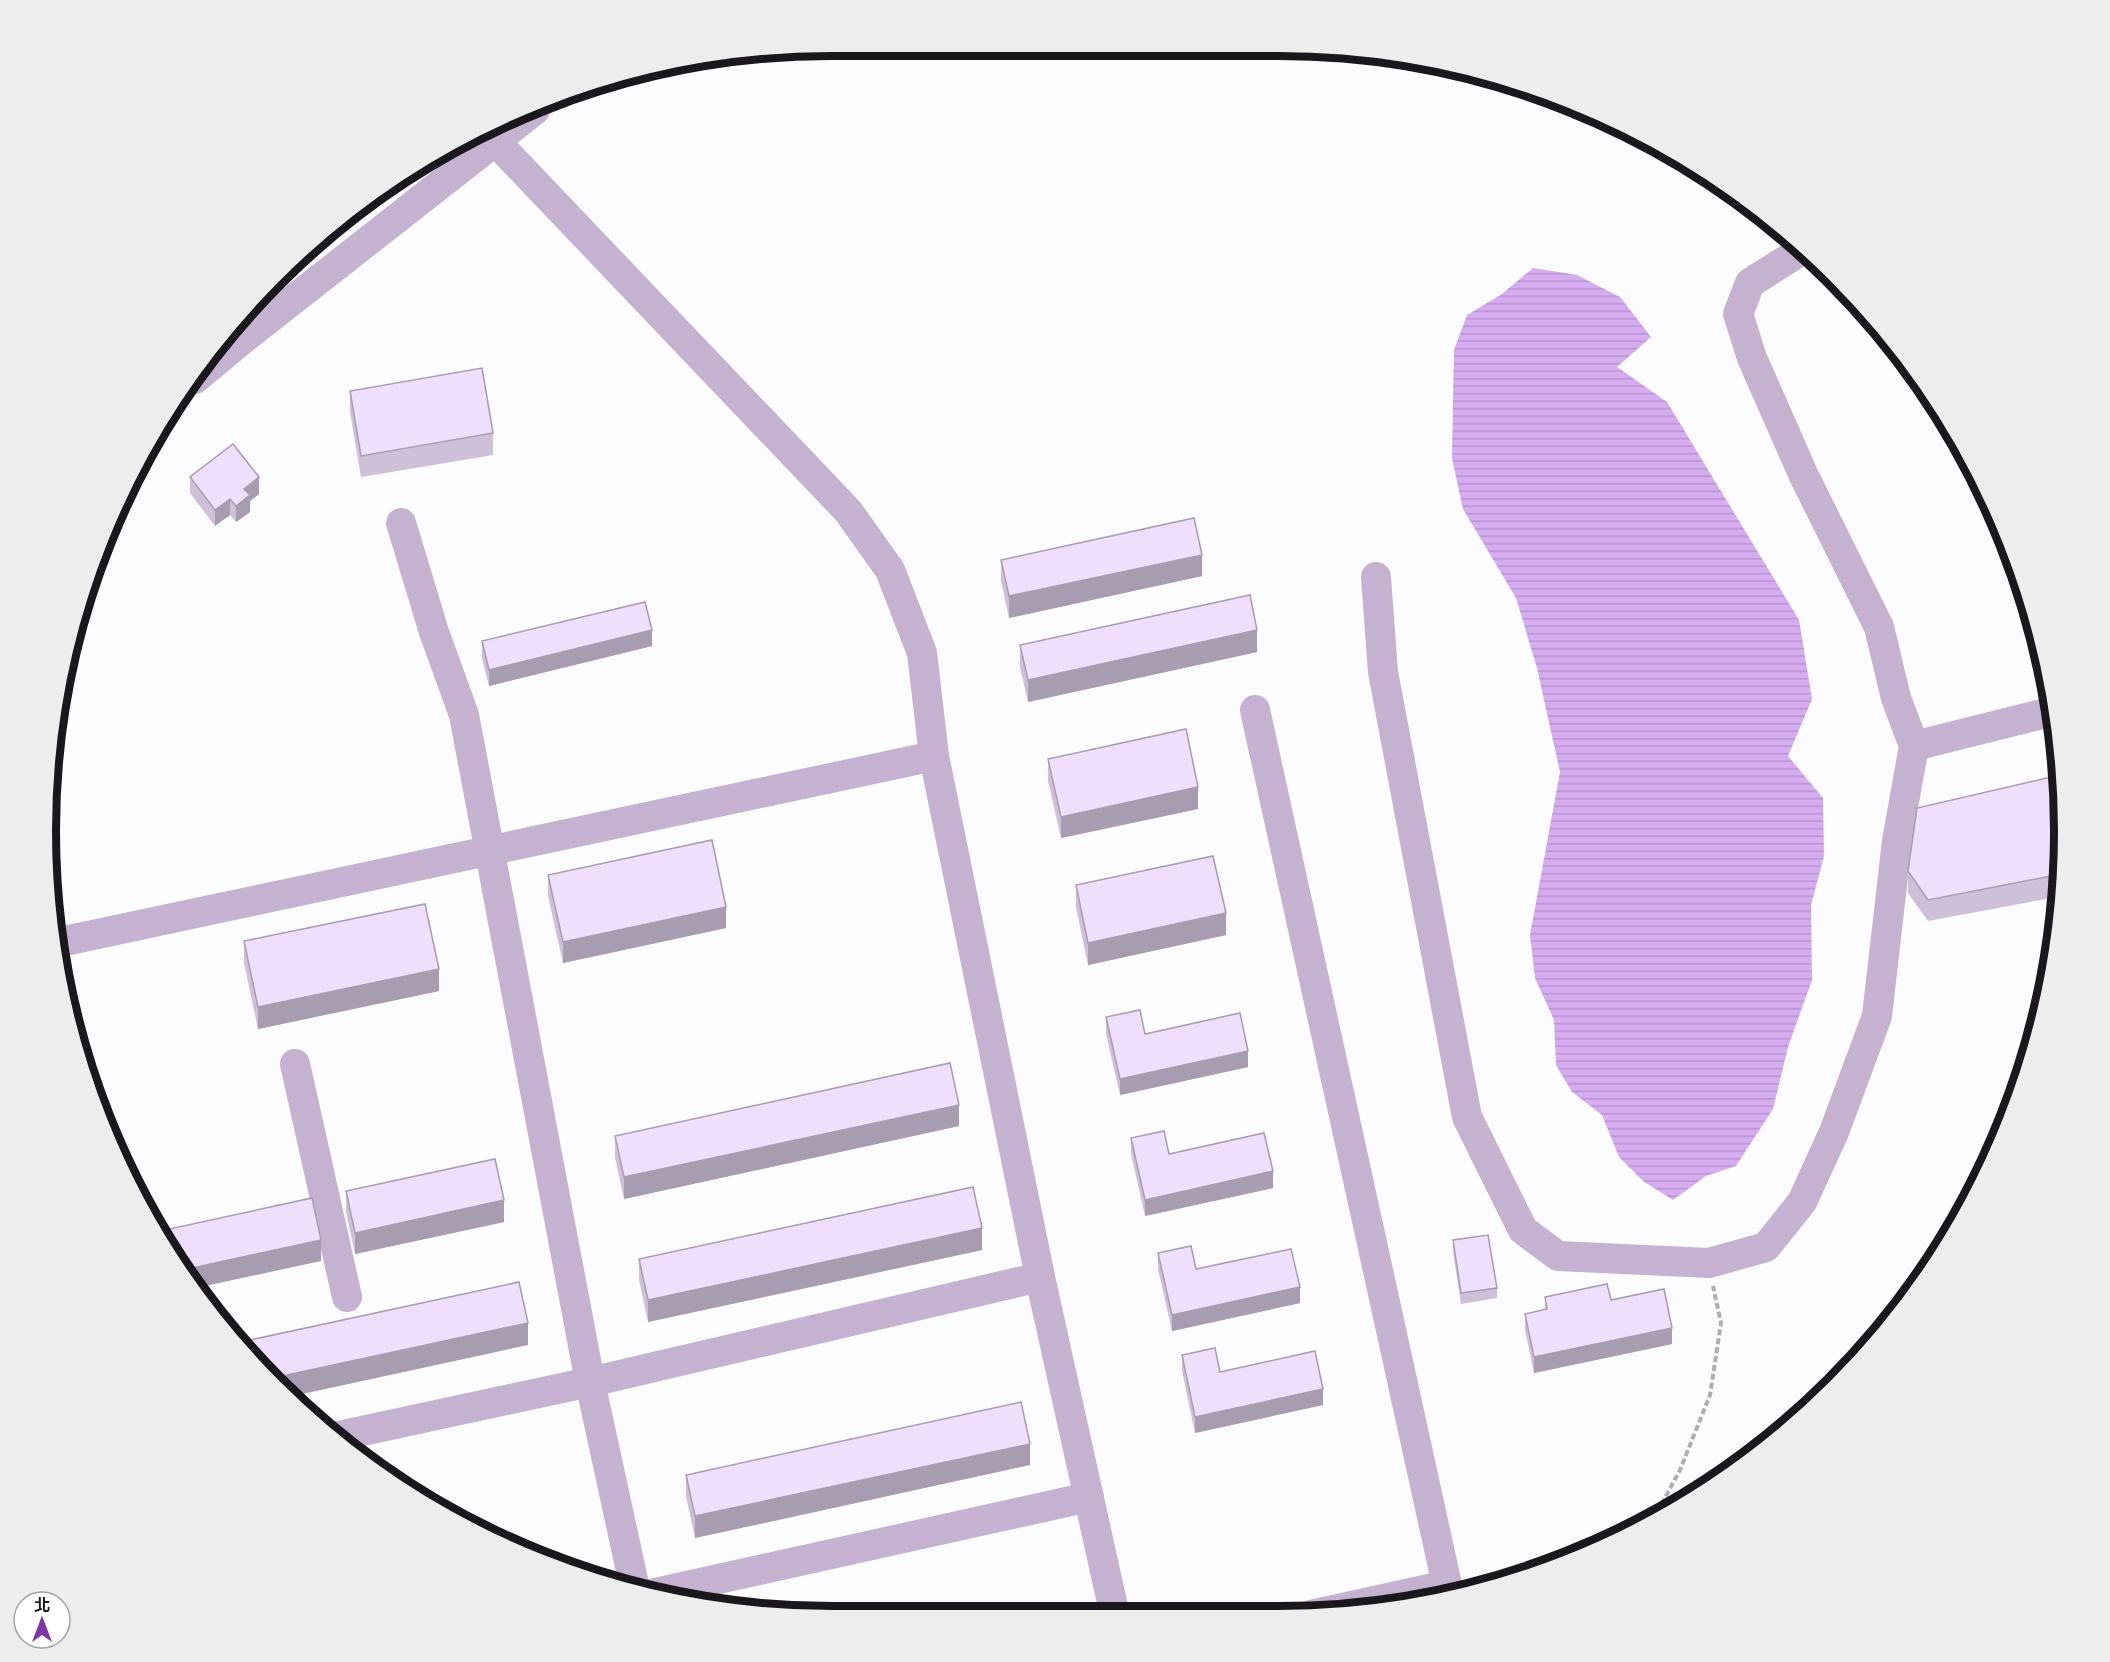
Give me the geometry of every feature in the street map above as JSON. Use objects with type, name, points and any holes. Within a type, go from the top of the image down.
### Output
[{"type":"lane","points":[[211,365],[492,136],[508,126]]},
{"type":"lane","points":[[492,136],[855,520],[890,570],[922,653],[934,756],[1040,1277],[1113,1606]]},
{"type":"lane","points":[[1376,577],[1383,672],[1467,1117],[1523,1230],[1558,1256],[1708,1263],[1766,1248],[1802,1202],[1834,1132],[1877,1016],[1897,841],[1914,746],[1896,698],[1879,627],[1804,476],[1752,358],[1738,314],[1750,283],[1796,254]]},
{"type":"lane","points":[[401,523],[434,632],[464,715],[590,1382],[633,1581]]},
{"type":"lane","points":[[1255,710],[1447,1585],[1378,1600]]},
{"type":"lane","points":[[1914,746],[2045,713]]},
{"type":"lane","points":[[63,941],[934,756]]},
{"type":"lane","points":[[295,1064],[347,1297]]},
{"type":"lane","points":[[345,1435],[590,1382],[1040,1277]]},
{"type":"lane","points":[[670,1590],[1089,1497]]},
{"type":"path","points":[[1660,1507],[1680,1470],[1710,1395],[1721,1323],[1708,1263]]},
{"type":"shaded area","points":[[1533,268],[1577,275],[1620,297],[1651,337],[1617,367],[1667,402],[1799,620],[1812,699],[1788,756],[1823,798],[1824,856],[1811,905],[1812,980],[1788,1047],[1773,1109],[1736,1166],[1706,1176],[1673,1200],[1643,1181],[1619,1157],[1602,1115],[1572,1092],[1556,1065],[1554,1020],[1535,978],[1530,935],[1560,772],[1537,668],[1516,598],[1463,509],[1452,458],[1454,350],[1467,315],[1502,294]]},
{"type":"building","points":[[482,368],[493,433],[361,456],[350,391]]},
{"type":"building","points":[[233,444],[259,477],[244,489],[250,495],[236,506],[230,499],[215,510],[190,477]]},
{"type":"building","points":[[1194,518],[1202,555],[1009,596],[1001,560]]},
{"type":"building","points":[[1250,595],[1257,630],[1028,680],[1020,645]]},
{"type":"building","points":[[645,602],[652,630],[489,670],[482,641]]},
{"type":"building","points":[[1186,729],[1198,787],[1061,817],[1048,759]]},
{"type":"building","points":[[2053,777],[2053,876],[1928,900],[1908,871],[1917,808]]},
{"type":"building","points":[[712,840],[726,907],[563,942],[548,875]]},
{"type":"building","points":[[1213,856],[1226,913],[1088,943],[1076,885]]},
{"type":"building","points":[[425,904],[439,969],[258,1007],[244,941]]},
{"type":"building","points":[[1140,1010],[1145,1034],[1240,1013],[1248,1051],[1120,1079],[1106,1017]]},
{"type":"building","points":[[950,1063],[959,1105],[624,1177],[615,1136]]},
{"type":"building","points":[[1164,1131],[1169,1154],[1264,1133],[1273,1171],[1145,1200],[1131,1138]]},
{"type":"building","points":[[495,1159],[504,1200],[355,1233],[346,1191]]},
{"type":"building","points":[[973,1187],[982,1228],[648,1300],[639,1259]]},
{"type":"building","points":[[312,1198],[321,1240],[191,1268],[166,1230]]},
{"type":"building","points":[[1488,1235],[1497,1288],[1461,1293],[1453,1240]]},
{"type":"building","points":[[1191,1246],[1196,1269],[1291,1249],[1300,1287],[1172,1315],[1158,1253]]},
{"type":"building","points":[[519,1282],[528,1323],[281,1376],[247,1341]]},
{"type":"building","points":[[1607,1284],[1611,1300],[1664,1289],[1672,1328],[1534,1357],[1525,1314],[1547,1309],[1545,1297]]},
{"type":"building","points":[[1215,1348],[1220,1372],[1315,1351],[1323,1389],[1195,1417],[1182,1355]]},
{"type":"building","points":[[1021,1402],[1030,1444],[695,1516],[686,1475]]}]
